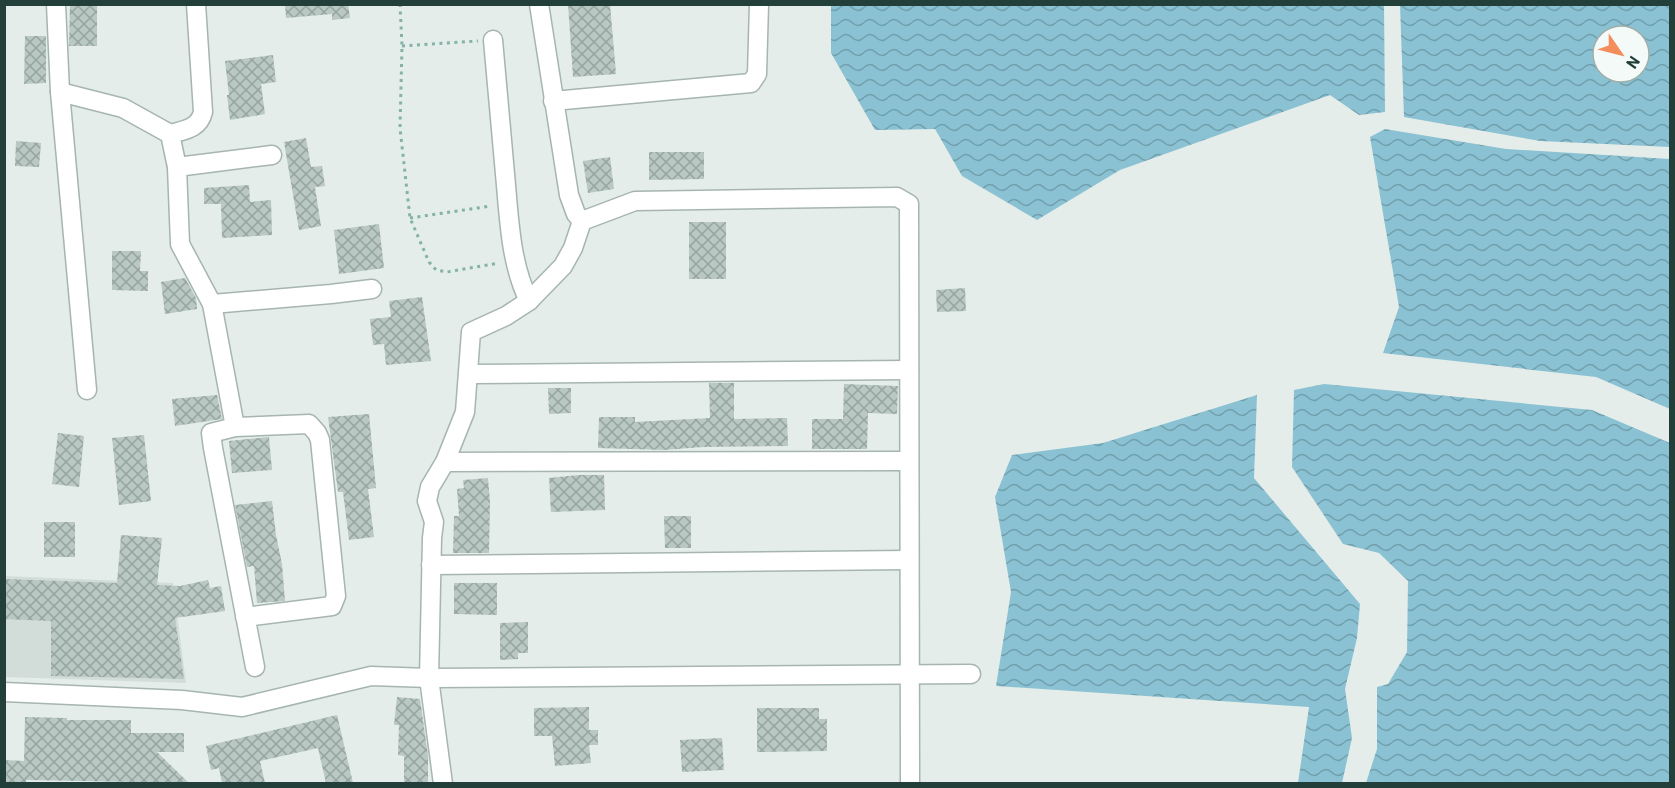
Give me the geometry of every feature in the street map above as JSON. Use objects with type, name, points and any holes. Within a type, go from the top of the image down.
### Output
[{"type":"street","points":[[56,4],[60,92],[87,390]]},
{"type":"street","points":[[60,92],[123,108],[170,134],[195,127],[202,118],[203,112],[196,4]]},
{"type":"street","points":[[539,4],[569,195],[576,214],[582,221]]},
{"type":"street","points":[[553,100],[751,83],[757,75],[759,4]]},
{"type":"street","points":[[493,40],[515,260],[519,283],[529,301]]},
{"type":"street","points":[[170,134],[177,167],[180,244],[212,304],[235,427]]},
{"type":"street","points":[[177,167],[272,155]]},
{"type":"street","points":[[582,221],[635,201],[897,197],[909,204],[910,783]]},
{"type":"street","points":[[443,783],[429,678],[434,522],[427,501],[430,487],[445,462],[465,412],[471,332],[506,316],[529,301],[563,266],[573,248],[582,221]]},
{"type":"street","points":[[212,304],[372,289]]},
{"type":"street","points":[[469,374],[909,370]]},
{"type":"street","points":[[245,617],[332,606],[336,596],[320,440],[309,424],[235,427],[211,433],[245,617],[255,667]]},
{"type":"street","points":[[445,462],[909,461]]},
{"type":"street","points":[[431,565],[908,560]]},
{"type":"street","points":[[4,692],[182,700],[242,707],[371,676],[429,678],[971,674]]},
{"type":"path","points":[[400,4],[402,46],[400,128],[410,218],[429,262],[436,270],[447,272],[515,260]]},
{"type":"path","points":[[402,46],[493,40]]},
{"type":"path","points":[[410,218],[508,203]]},
{"type":"shaded area","points":[[5,576],[173,583],[186,683],[5,677]]},
{"type":"water","points":[[831,5],[1384,5],[1385,112],[1359,115],[1330,95],[1120,170],[1037,220],[962,176],[935,129],[875,130],[831,53]]},
{"type":"water","points":[[1400,5],[1670,5],[1670,147],[1540,141],[1404,117]]},
{"type":"water","points":[[1385,129],[1506,149],[1670,159],[1670,409],[1596,377],[1383,353],[1399,307],[1370,137]]},
{"type":"water","points":[[1324,384],[1592,410],[1670,443],[1670,783],[1366,783],[1377,749],[1377,687],[1388,684],[1407,652],[1408,581],[1379,553],[1343,544],[1292,467],[1294,390]]},
{"type":"water","points":[[1257,395],[1254,478],[1360,604],[1357,638],[1345,689],[1352,738],[1342,783],[1298,783],[1309,707],[996,686],[1011,592],[995,497],[1012,455],[1103,443]]},
{"type":"building","points":[[70,4],[97,4],[97,46],[69,46]]},
{"type":"building","points":[[285,4],[348,4],[350,18],[332,20],[332,14],[286,18]]},
{"type":"building","points":[[568,4],[610,4],[616,74],[573,77]]},
{"type":"building","points":[[25,36],[46,36],[46,83],[24,84]]},
{"type":"building","points":[[273,55],[276,82],[261,84],[265,114],[230,120],[225,61]]},
{"type":"building","points":[[306,138],[311,167],[322,166],[325,186],[315,187],[321,226],[299,230],[284,142]]},
{"type":"building","points":[[16,141],[41,143],[39,167],[15,166]]},
{"type":"building","points":[[649,152],[704,152],[704,179],[649,180]]},
{"type":"building","points":[[610,157],[614,189],[588,193],[583,161]]},
{"type":"building","points":[[249,185],[250,202],[271,200],[272,235],[222,238],[221,204],[204,204],[204,188]]},
{"type":"building","points":[[689,222],[726,222],[726,279],[689,279]]},
{"type":"building","points":[[379,224],[384,268],[339,274],[334,230]]},
{"type":"building","points":[[112,251],[141,251],[140,271],[148,271],[148,291],[112,290]]},
{"type":"building","points":[[185,278],[196,298],[197,309],[165,314],[161,282]]},
{"type":"building","points":[[965,288],[966,311],[937,312],[936,290]]},
{"type":"building","points":[[422,297],[431,361],[386,365],[384,344],[373,345],[370,319],[391,317],[389,301]]},
{"type":"building","points":[[709,383],[734,383],[734,419],[787,418],[788,446],[664,450],[598,448],[599,417],[635,417],[635,422],[710,418]]},
{"type":"building","points":[[844,384],[898,386],[897,414],[868,413],[867,449],[812,449],[812,419],[843,419]]},
{"type":"building","points":[[548,388],[571,388],[571,413],[549,414]]},
{"type":"building","points":[[217,395],[222,419],[175,426],[172,399]]},
{"type":"building","points":[[369,414],[376,488],[368,489],[374,537],[349,540],[343,492],[338,492],[328,417]]},
{"type":"building","points":[[58,433],[84,436],[79,487],[52,484]]},
{"type":"building","points":[[144,435],[151,501],[119,505],[112,438]]},
{"type":"building","points":[[269,437],[272,470],[232,473],[229,441]]},
{"type":"building","points":[[604,475],[605,510],[551,512],[549,478]]},
{"type":"building","points":[[488,478],[489,553],[453,553],[454,516],[459,516],[457,489],[464,488],[463,480]]},
{"type":"building","points":[[272,501],[285,601],[257,603],[254,566],[247,567],[235,505]]},
{"type":"building","points":[[664,516],[691,516],[691,548],[665,548]]},
{"type":"building","points":[[44,522],[75,522],[75,557],[44,557]]},
{"type":"building","points":[[121,535],[162,538],[157,585],[180,586],[208,580],[210,588],[221,586],[225,611],[175,618],[184,679],[51,676],[51,621],[4,619],[4,579],[117,583]]},
{"type":"building","points":[[454,583],[497,583],[497,615],[454,614]]},
{"type":"building","points":[[528,622],[528,653],[518,653],[518,659],[500,660],[500,623]]},
{"type":"building","points":[[397,697],[420,699],[428,756],[428,783],[404,783],[404,756],[398,755],[399,725],[394,725]]},
{"type":"building","points":[[589,707],[589,730],[598,730],[598,745],[589,745],[591,763],[555,766],[552,736],[534,736],[534,708]]},
{"type":"building","points":[[757,708],[819,708],[819,719],[827,719],[827,751],[757,752]]},
{"type":"building","points":[[337,715],[353,783],[326,783],[318,748],[260,761],[265,783],[222,783],[219,768],[211,770],[206,746]]},
{"type":"building","points":[[25,717],[67,718],[67,720],[131,720],[131,733],[184,733],[184,752],[157,752],[189,783],[26,780],[26,783],[4,783],[4,760],[24,761]]},
{"type":"building","points":[[722,738],[724,770],[682,772],[680,740]]}]
